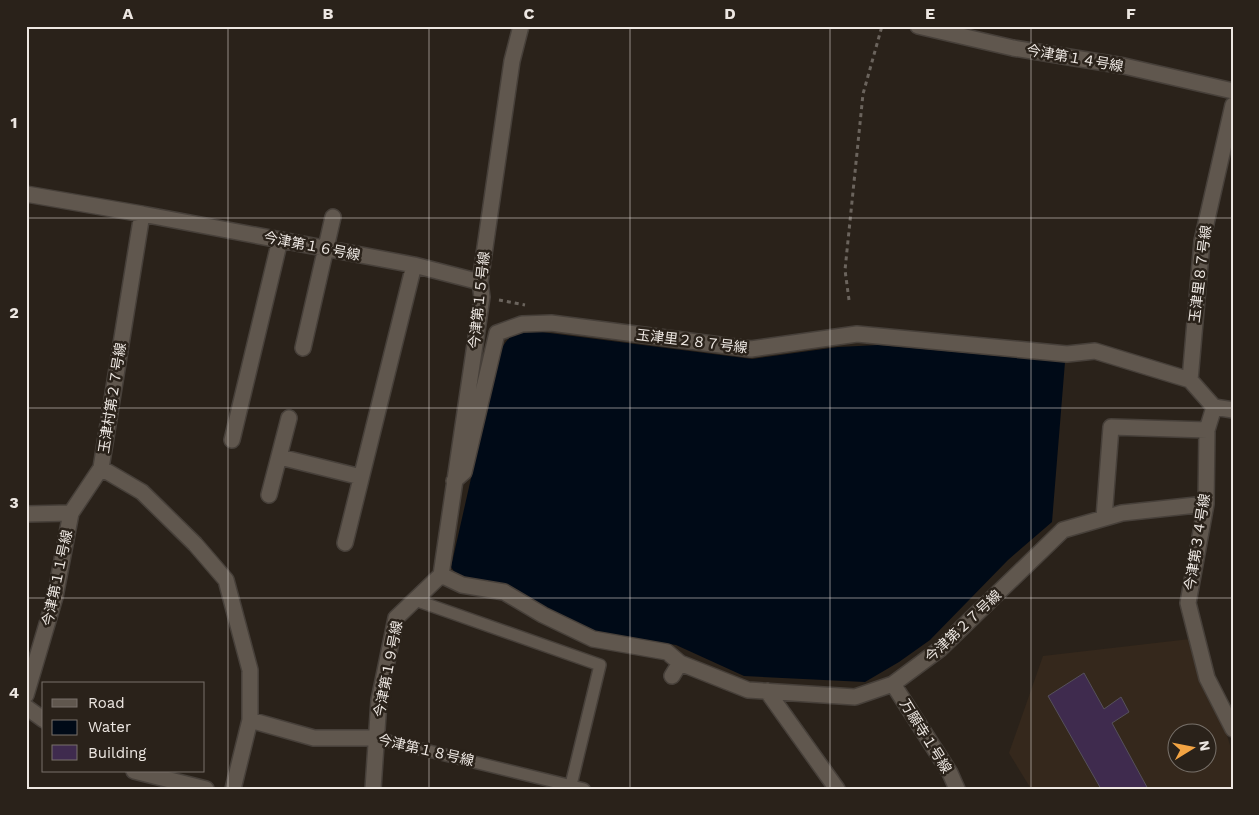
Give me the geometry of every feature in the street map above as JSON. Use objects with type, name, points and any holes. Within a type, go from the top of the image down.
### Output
[{"type":"street","name":"今津第１５号線","points":[[441,575],[482,297],[480,282],[512,61],[520,26]]},
{"type":"street","name":"今津第１４号線","points":[[918,26],[1013,48],[1124,66],[1233,91]]},
{"type":"street","name":"玉津里８７号線","points":[[1190,380],[1202,241],[1233,105]]},
{"type":"street","points":[[26,194],[142,214]]},
{"type":"street","name":"今津第１６号線","points":[[142,214],[414,265],[480,282]]},
{"type":"street","name":"玉津村第２７号線","points":[[142,214],[101,468],[142,492],[195,544],[226,580],[250,670],[250,720],[233,789]]},
{"type":"street","points":[[304,348],[333,217]]},
{"type":"street","points":[[232,440],[280,240]]},
{"type":"street","points":[[344,542],[414,265]]},
{"type":"street","name":"玉津里２８７号線","points":[[454,481],[464,472],[497,333],[522,324],[552,323],[751,349],[857,334],[1067,354],[1095,351],[1190,380]]},
{"type":"street","points":[[1190,380],[1214,407],[1233,410]]},
{"type":"street","name":"今津第３４号線","points":[[1214,407],[1207,430],[1206,504],[1188,603],[1207,678],[1233,729]]},
{"type":"street","points":[[269,495],[289,418]]},
{"type":"street","points":[[1104,518],[1112,427],[1207,430]]},
{"type":"street","points":[[280,457],[361,477]]},
{"type":"street","name":"今津第１１号線","points":[[26,695],[55,597],[71,513],[101,468]]},
{"type":"street","name":"今津第２７号線","points":[[441,575],[462,585],[504,592],[543,615],[593,639],[667,652],[676,670],[748,690],[855,697],[894,684],[940,650],[1063,530],[1122,513],[1206,504]]},
{"type":"street","points":[[26,514],[71,513]]},
{"type":"street","name":"今津第１９号線","points":[[373,789],[379,700],[396,618],[441,575]]},
{"type":"street","name":"万願寺１号線","points":[[894,684],[950,772],[957,789]]},
{"type":"street","points":[[767,691],[837,789]]},
{"type":"street","points":[[26,707],[42,719]]},
{"type":"street","name":"今津第１８号線","points":[[250,720],[314,738],[376,738]]},
{"type":"street","points":[[138,772],[206,789]]},
{"type":"lane","points":[[415,600],[600,665],[571,787]]},
{"type":"lane","name":"今津第１８号線","points":[[376,738],[584,789]]},
{"type":"path","points":[[849,300],[845,270],[863,94],[882,26]]},
{"type":"shaded area","points":[[1190,639],[1214,694],[1230,745],[1233,789],[1031,789],[1009,753],[1043,656]]},
{"type":"water","points":[[526,330],[752,359],[838,347],[879,345],[1065,362],[1052,522],[1008,560],[930,640],[899,662],[865,682],[744,676],[676,645],[587,631],[464,580],[457,576],[451,567],[499,354],[504,344],[510,338],[516,333]]},
{"type":"building","points":[[1084,673],[1104,709],[1121,697],[1129,712],[1112,723],[1148,789],[1101,789],[1048,696]]}]
